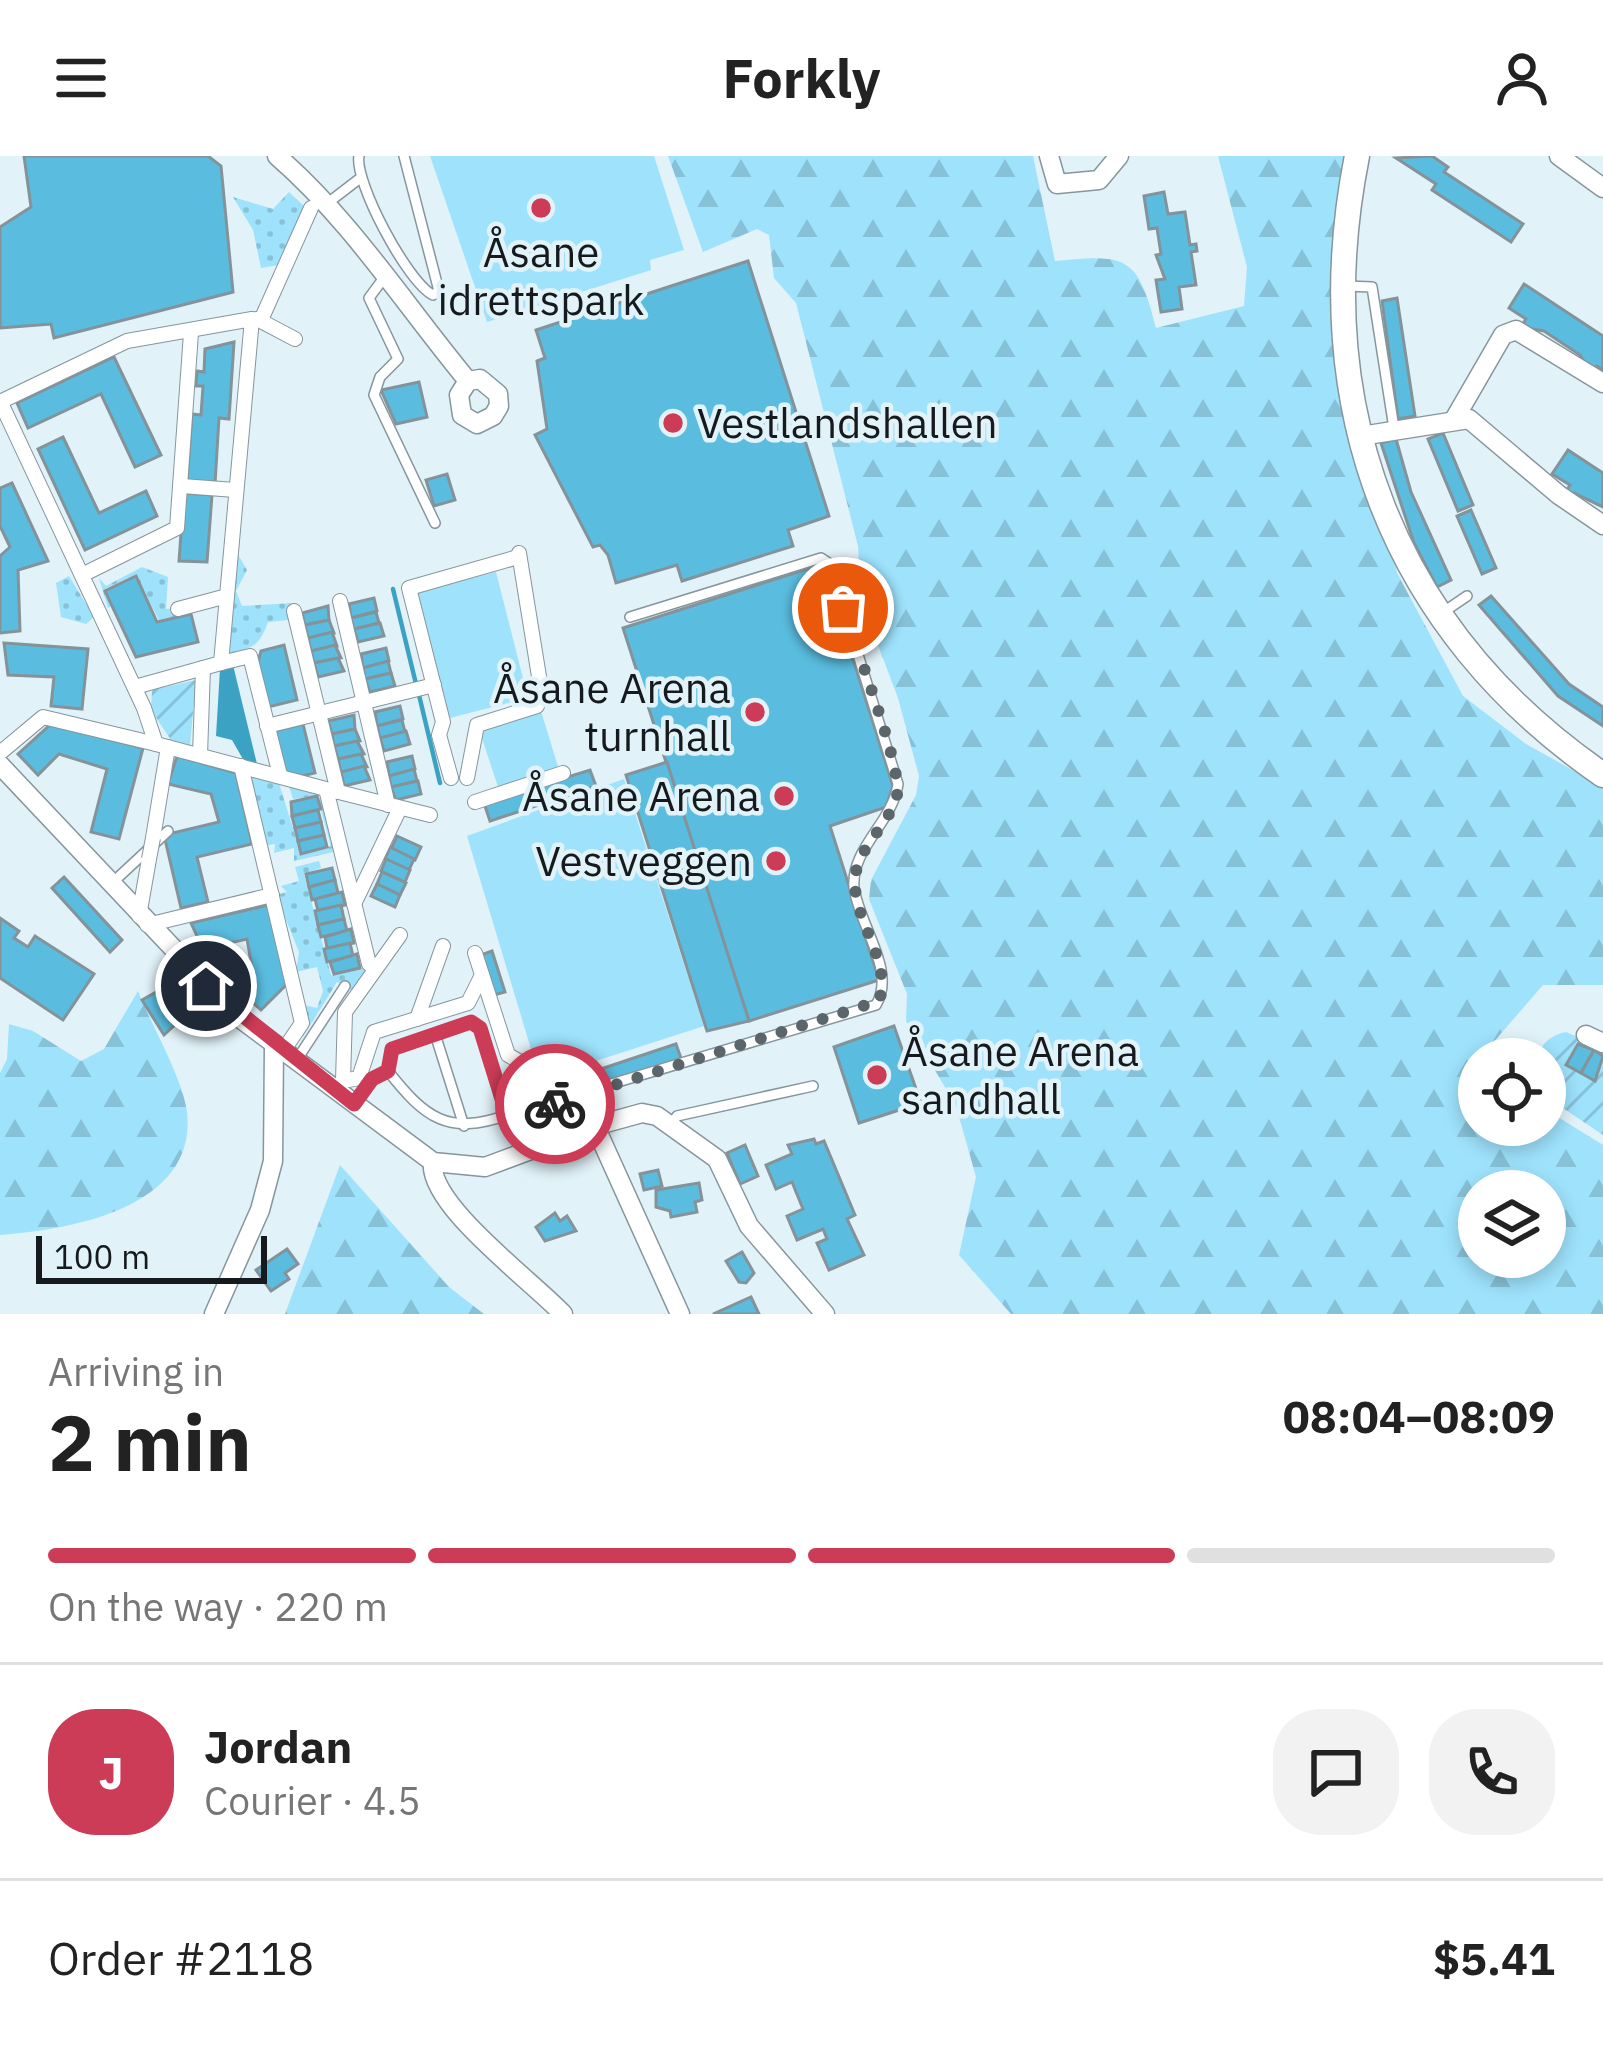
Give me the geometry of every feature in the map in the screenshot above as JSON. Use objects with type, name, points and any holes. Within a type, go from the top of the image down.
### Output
[{"type":"main road","points":[[1357,156],[1345,239],[1346,286],[1361,436],[1393,536],[1438,616],[1524,717],[1603,776]]},
{"type":"street","points":[[1049,156],[1057,184],[1067,186],[1100,180],[1119,156]]},
{"type":"street","points":[[1559,156],[1603,188]]},
{"type":"street","points":[[290,160],[320,205],[468,381]]},
{"type":"street","points":[[221,663],[236,490],[261,322],[320,205]]},
{"type":"street","points":[[143,920],[162,745],[1,401],[127,340],[261,322],[295,339]]},
{"type":"street","points":[[1455,418],[1503,335],[1516,330],[1603,383]]},
{"type":"street","points":[[82,575],[178,528],[191,332]]},
{"type":"street","points":[[1361,436],[1469,419],[1558,495],[1603,525]]},
{"type":"street","points":[[182,486],[236,490]]},
{"type":"street","points":[[519,553],[531,603],[540,700],[477,725],[459,778],[429,686],[409,588],[519,553]]},
{"type":"street","points":[[178,609],[226,596]]},
{"type":"street","points":[[340,602],[394,806],[354,904]]},
{"type":"street","points":[[294,611],[369,964]]},
{"type":"street","points":[[135,687],[250,656],[280,775]]},
{"type":"street","points":[[200,755],[203,668]]},
{"type":"street","points":[[267,726],[429,686]]},
{"type":"street","points":[[0,753],[43,717],[430,815]]},
{"type":"street","points":[[0,765],[221,1001],[433,1162],[485,1167],[642,1113],[672,1123],[717,1159],[749,1226],[825,1314]]},
{"type":"street","points":[[214,1314],[260,1210],[274,1161],[284,1053],[302,1023],[241,766]]},
{"type":"street","points":[[475,802],[563,773]]},
{"type":"street","points":[[143,920],[272,895]]},
{"type":"street","points":[[400,935],[346,1012],[343,1081],[358,1078],[374,1032],[468,1003],[482,975]]},
{"type":"street","points":[[417,1019],[443,946]]},
{"type":"street","points":[[475,953],[508,1054],[522,1063],[538,1109]]},
{"type":"street","points":[[595,1126],[680,1314]]},
{"type":"street","points":[[433,1162],[436,1190],[467,1227],[520,1269],[563,1314]]},
{"type":"lane","points":[[359,156],[359,179],[373,196],[398,261],[433,295],[439,291],[437,270],[404,156]]},
{"type":"lane","points":[[320,205],[359,179]]},
{"type":"lane","points":[[383,279],[369,298],[398,359],[380,377],[374,395],[435,523]]},
{"type":"lane","points":[[1346,286],[1372,287],[1405,431]]},
{"type":"lane","points":[[388,1071],[427,1112],[464,1126],[538,1109],[876,1005],[882,993],[881,974],[854,890],[855,870],[887,819],[898,784],[830,564],[821,558],[630,616]]},
{"type":"lane","points":[[1438,616],[1467,596]]},
{"type":"lane","points":[[111,884],[168,831]]},
{"type":"lane","points":[[284,1053],[345,986]]},
{"type":"lane","points":[[388,1071],[392,1049],[471,1022],[480,1028],[507,1115]]},
{"type":"lane","points":[[435,1034],[464,1126]]},
{"type":"lane","points":[[354,1104],[372,1079],[388,1071]]},
{"type":"lane","points":[[672,1123],[677,1116],[813,1086]]},
{"type":"green space","name":"Åsane idrettspark","points":[[430,156],[654,156],[684,250],[650,260],[651,270],[487,322]]},
{"type":"green space","points":[[668,156],[1033,156],[1055,261],[1098,258],[1125,264],[1143,286],[1156,328],[1244,306],[1247,267],[1218,156],[1344,156],[1339,212],[1368,446],[1397,573],[1463,696],[1526,744],[1603,787],[1603,985],[1543,985],[1497,1038],[1458,1038],[1458,1146],[1566,1146],[1566,1122],[1603,1145],[1603,1314],[1011,1314],[959,1255],[976,1177],[956,1106],[906,1021],[907,994],[869,899],[871,880],[916,795],[919,776],[898,698],[861,600],[858,546],[796,303],[774,278],[769,235],[757,229],[703,252]]},
{"type":"green space","points":[[289,192],[305,207],[279,265],[261,268],[253,230],[233,197],[273,209]]},
{"type":"green space","points":[[233,546],[247,570],[236,591],[242,606],[293,603],[297,611],[288,620],[268,622],[255,644],[230,653]]},
{"type":"green space","points":[[142,567],[168,577],[166,609],[175,608],[178,616],[159,620],[135,575],[105,589],[112,606],[108,608],[99,578],[106,586]]},
{"type":"green space","points":[[496,572],[528,698],[446,719],[414,593]]},
{"type":"green space","points":[[69,576],[94,617],[86,624],[61,617],[56,583]]},
{"type":"green space","points":[[196,680],[190,745],[171,740],[151,710],[152,690]]},
{"type":"green space","points":[[541,711],[559,770],[499,790],[479,729]]},
{"type":"green space","points":[[247,773],[278,780],[301,854],[331,846],[319,804],[322,795],[293,799],[288,783],[324,793],[338,851],[294,861],[294,848],[274,853],[275,844],[265,846]]},
{"type":"green space","name":"Åsane Arena","points":[[624,779],[704,1026],[540,1079],[467,836]]},
{"type":"green space","points":[[319,861],[321,868],[304,874],[331,975],[370,968],[352,990],[337,982],[303,1037],[303,1005],[317,1008],[323,991],[317,967],[296,972],[299,952],[276,895],[287,892],[281,886],[299,881],[295,867]]},
{"type":"green space","points":[[138,991],[187,1112],[185,1145],[172,1171],[151,1192],[124,1208],[60,1227],[0,1235],[0,1073],[7,1059],[9,1024],[33,1031],[81,1061],[104,1049]]},
{"type":"green space","points":[[1566,1032],[1603,1048],[1603,1135],[1566,1110],[1566,1038],[1552,1038]]},
{"type":"green space","points":[[340,1165],[449,1287],[484,1314],[285,1314]]},
{"type":"shaded area","points":[[233,665],[257,764],[244,761],[232,740],[216,736],[220,669]]},
{"type":"building","points":[[24,156],[208,156],[221,166],[233,292],[54,338],[51,324],[0,328],[0,227],[31,207]]},
{"type":"building","points":[[1432,156],[1448,167],[1444,172],[1523,224],[1511,242],[1432,190],[1436,184],[1396,158]]},
{"type":"building","points":[[1164,192],[1168,214],[1185,212],[1190,245],[1196,244],[1197,251],[1191,252],[1196,285],[1179,287],[1182,309],[1161,312],[1156,280],[1165,279],[1156,255],[1161,254],[1157,228],[1149,229],[1144,196]]},
{"type":"building","name":"Vestlandshallen","points":[[748,261],[829,516],[788,530],[793,546],[682,581],[677,565],[616,583],[608,555],[600,545],[593,547],[535,435],[547,429],[537,361],[545,358],[536,330]]},
{"type":"building","points":[[1524,284],[1603,336],[1603,370],[1597,366],[1592,374],[1580,355],[1544,331],[1521,327],[1526,319],[1509,308]]},
{"type":"building","points":[[1397,298],[1415,416],[1398,419],[1382,301]]},
{"type":"building","points":[[234,342],[229,419],[219,418],[215,484],[187,482],[192,414],[201,415],[203,386],[196,386],[197,371],[204,372],[205,349]]},
{"type":"building","points":[[114,357],[161,455],[135,467],[101,394],[28,428],[17,403]]},
{"type":"building","points":[[419,382],[427,417],[396,424],[381,390]]},
{"type":"building","points":[[1443,433],[1473,505],[1458,511],[1428,439]]},
{"type":"building","points":[[63,437],[99,513],[146,491],[157,516],[85,550],[38,449]]},
{"type":"building","points":[[1396,439],[1411,492],[1451,580],[1437,587],[1414,543],[1381,443]]},
{"type":"building","points":[[1568,450],[1603,473],[1603,507],[1574,493],[1571,497],[1565,493],[1570,485],[1552,474]]},
{"type":"building","points":[[447,474],[455,500],[434,506],[426,480]]},
{"type":"building","points":[[12,483],[48,561],[18,570],[20,631],[0,633],[0,556],[10,547],[0,526],[0,488]]},
{"type":"building","points":[[184,493],[212,495],[207,562],[179,561]]},
{"type":"building","points":[[1471,510],[1496,568],[1482,574],[1457,516]]},
{"type":"building","name":"Åsane Arena","points":[[823,564],[893,786],[886,807],[830,826],[879,980],[749,1021],[623,628]]},
{"type":"building","points":[[136,576],[157,622],[191,614],[198,642],[136,657],[105,591]]},
{"type":"building","points":[[1491,596],[1569,684],[1603,707],[1603,726],[1558,696],[1479,605]]},
{"type":"building","points":[[374,598],[377,611],[351,618],[349,604]]},
{"type":"building","points":[[328,606],[329,620],[305,625],[302,613]]},
{"type":"building","points":[[376,612],[379,623],[354,629],[351,618]]},
{"type":"building","points":[[329,620],[334,633],[308,638],[305,625]]},
{"type":"building","points":[[380,623],[384,636],[358,642],[354,629]]},
{"type":"building","points":[[332,632],[337,646],[311,651],[308,638]]},
{"type":"building","points":[[4,643],[88,649],[82,709],[51,706],[54,677],[8,675]]},
{"type":"building","points":[[284,645],[297,700],[268,707],[258,662],[261,651]]},
{"type":"building","points":[[335,645],[341,658],[314,663],[311,651]]},
{"type":"building","points":[[386,648],[389,661],[363,668],[361,654]]},
{"type":"building","points":[[338,658],[344,671],[318,677],[314,663]]},
{"type":"building","points":[[388,661],[391,673],[365,679],[363,668]]},
{"type":"building","points":[[391,673],[395,686],[370,692],[365,679]]},
{"type":"building","points":[[400,706],[403,719],[377,726],[375,712]]},
{"type":"building","points":[[354,715],[355,729],[332,734],[328,721]]},
{"type":"building","points":[[402,720],[405,732],[380,738],[377,726]]},
{"type":"building","points":[[51,724],[143,748],[119,839],[91,832],[107,769],[59,754],[38,775],[18,754]]},
{"type":"building","points":[[303,724],[315,773],[302,776],[284,772],[274,731]]},
{"type":"building","points":[[355,729],[360,741],[334,746],[332,734]]},
{"type":"building","points":[[406,731],[410,744],[384,751],[380,738]]},
{"type":"building","points":[[357,741],[364,754],[338,759],[334,746]]},
{"type":"building","points":[[361,754],[367,767],[341,772],[338,759]]},
{"type":"building","points":[[177,756],[236,773],[252,844],[197,857],[208,902],[181,908],[164,835],[219,822],[211,794],[168,784]]},
{"type":"building","points":[[412,756],[415,769],[389,776],[387,762]]},
{"type":"building","points":[[667,762],[749,1021],[707,1031],[626,775]]},
{"type":"building","points":[[364,766],[370,780],[344,786],[341,772]]},
{"type":"building","points":[[414,769],[417,781],[391,787],[389,776]]},
{"type":"building","points":[[590,770],[596,786],[490,821],[484,803]]},
{"type":"building","points":[[418,781],[421,794],[396,800],[391,787]]},
{"type":"building","points":[[317,796],[321,809],[292,816],[291,802]]},
{"type":"building","points":[[318,810],[321,822],[295,828],[292,816]]},
{"type":"building","points":[[321,822],[324,835],[298,841],[295,828]]},
{"type":"building","points":[[324,835],[327,847],[301,854],[298,841]]},
{"type":"building","points":[[397,836],[421,847],[415,860],[391,849]]},
{"type":"building","points":[[390,847],[414,859],[409,870],[385,859]]},
{"type":"building","points":[[386,859],[410,870],[405,882],[381,871]]},
{"type":"building","points":[[332,868],[335,880],[309,887],[306,874]]},
{"type":"building","points":[[382,872],[406,883],[400,895],[377,884]]},
{"type":"building","points":[[64,877],[122,940],[110,952],[52,888]]},
{"type":"building","points":[[335,880],[338,893],[312,900],[309,887]]},
{"type":"building","points":[[377,884],[400,895],[395,907],[371,896]]},
{"type":"building","points":[[342,892],[345,905],[318,911],[315,899]]},
{"type":"building","points":[[269,905],[287,984],[261,1010],[240,991],[253,974],[247,939],[203,949],[191,923]]},
{"type":"building","points":[[341,905],[344,919],[318,925],[315,911]]},
{"type":"building","points":[[0,918],[19,931],[14,938],[28,947],[35,936],[94,974],[63,1020],[0,978]]},
{"type":"building","points":[[344,919],[347,931],[321,937],[318,925]]},
{"type":"building","points":[[351,929],[354,943],[327,948],[325,937]]},
{"type":"building","points":[[350,943],[353,956],[327,962],[324,949]]},
{"type":"building","points":[[492,951],[505,992],[494,995],[481,955]]},
{"type":"building","points":[[357,954],[360,968],[334,974],[330,962]]},
{"type":"building","points":[[158,991],[180,1020],[164,1035],[142,1000]]},
{"type":"building","name":"Åsane Arena sandhall","points":[[894,1026],[921,1103],[859,1123],[834,1047]]},
{"type":"building","points":[[676,1044],[682,1061],[578,1095],[571,1079]]},
{"type":"building","points":[[1578,1044],[1594,1050],[1581,1073],[1566,1065]]},
{"type":"building","points":[[1594,1050],[1603,1056],[1595,1081],[1581,1073]]},
{"type":"building","points":[[814,1139],[816,1144],[824,1141],[855,1215],[847,1219],[864,1255],[829,1270],[817,1243],[827,1239],[823,1229],[797,1240],[787,1216],[803,1209],[792,1182],[776,1189],[766,1165],[792,1154],[788,1145]]},
{"type":"building","points":[[745,1145],[758,1176],[740,1184],[727,1153]]},
{"type":"building","points":[[658,1170],[662,1186],[644,1190],[640,1174]]},
{"type":"building","points":[[699,1183],[702,1200],[695,1202],[697,1212],[671,1217],[670,1211],[656,1207],[656,1190]]},
{"type":"building","points":[[555,1213],[560,1221],[567,1216],[576,1231],[545,1241],[536,1227]]},
{"type":"building","points":[[287,1249],[298,1264],[285,1273],[289,1279],[271,1291],[256,1270]]},
{"type":"building","points":[[742,1252],[754,1273],[746,1283],[739,1282],[726,1261]]},
{"type":"building","points":[[751,1297],[759,1314],[713,1314]]},
{"type":"waterway","points":[[393,589],[416,684]]},
{"type":"waterway","points":[[419,695],[440,783]]},
{"type":"way so far","points":[[555,1104],[879,1001],[881,974],[854,890],[855,870],[887,819],[898,784],[843,608]]},
{"type":"place","name":"Åsane idrettspark","points":[[541,208]]},
{"type":"place","name":"Vestlandshallen","points":[[673,423]]},
{"type":"place","name":"Åsane Arena turnhall","points":[[755,712]]},
{"type":"place","name":"Åsane Arena","points":[[784,796]]},
{"type":"place","name":"Vestveggen","points":[[776,861]]},
{"type":"place","name":"Åsane Arena sandhall","points":[[877,1075]]},
{"type":"route","points":[[206,986],[237,1016],[354,1104],[372,1079],[388,1071],[392,1049],[471,1022],[480,1028],[507,1115],[555,1104]]}]
